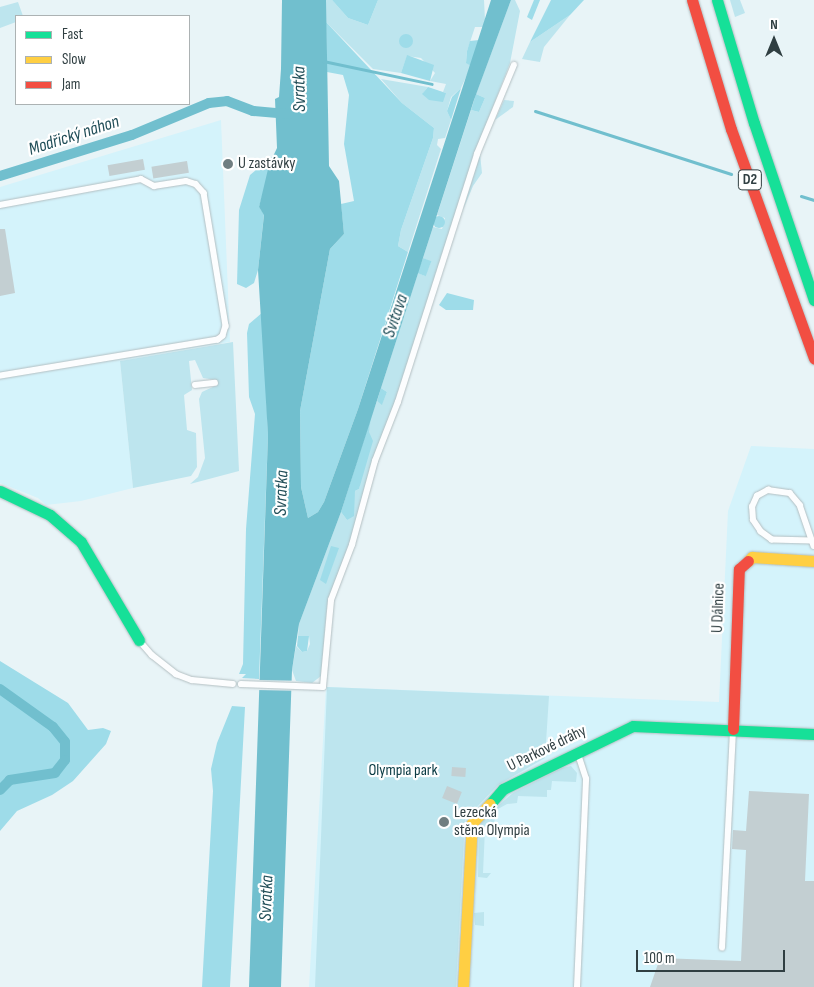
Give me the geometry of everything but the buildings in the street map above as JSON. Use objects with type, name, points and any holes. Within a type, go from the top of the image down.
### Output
[{"type":"main road","name":"D2","points":[[692,0],[731,129],[814,358]]},
{"type":"main road","name":"D2","points":[[717,0],[754,123],[814,300]]},
{"type":"main road","points":[[0,491],[50,515],[81,542],[139,640]]},
{"type":"main road","name":"U Dálnice","points":[[733,730],[739,569],[752,557],[814,561]]},
{"type":"main road","name":"U Parkové dráhy","points":[[463,987],[472,823],[503,789],[633,726],[814,734]]},
{"type":"lane","points":[[241,684],[323,687],[331,600],[352,546],[375,461],[398,402],[472,171],[514,66]]},
{"type":"lane","points":[[0,205],[141,179],[154,186],[186,181],[196,184],[204,193],[226,326],[223,336],[218,340],[0,376]]},
{"type":"lane","points":[[194,385],[215,383]]},
{"type":"lane","points":[[768,490],[790,493],[800,505],[813,544],[772,540],[761,532],[753,520],[752,507],[757,496],[768,490]]},
{"type":"lane","points":[[139,640],[152,655],[176,674],[192,680],[233,684]]},
{"type":"lane","points":[[722,948],[733,730]]},
{"type":"lane","points":[[577,987],[586,779],[578,752]]},
{"type":"shaded area","points":[[332,0],[378,0],[368,25],[348,18]]},
{"type":"shaded area","points":[[534,0],[540,0],[532,20],[527,17]]},
{"type":"shaded area","points":[[551,0],[584,0],[570,15],[530,42]]},
{"type":"shaded area","points":[[326,22],[402,103],[434,128],[433,138],[401,230],[398,246],[408,252],[358,409],[324,502],[318,512],[308,518],[301,487],[300,411],[330,249],[344,234],[341,204],[354,201],[344,144],[349,95],[343,75],[327,72]]},
{"type":"shaded area","points":[[406,34],[411,36],[413,41],[411,46],[406,48],[401,46],[399,41],[401,36]]},
{"type":"shaded area","points":[[479,40],[471,66],[466,63],[470,41]]},
{"type":"shaded area","points":[[407,55],[434,65],[430,81],[401,73]]},
{"type":"shaded area","points":[[428,87],[446,93],[443,102],[429,100],[422,94]]},
{"type":"shaded area","points":[[461,88],[451,120],[447,111],[452,97]]},
{"type":"shaded area","points":[[476,94],[485,98],[479,112],[471,110]]},
{"type":"shaded area","points":[[221,120],[230,342],[120,361],[133,488],[81,501],[46,505],[38,498],[0,483],[0,187]]},
{"type":"shaded area","points":[[274,155],[259,207],[264,214],[258,270],[254,283],[246,288],[237,284],[239,210],[250,175]]},
{"type":"shaded area","points":[[439,216],[445,222],[439,228],[433,222]]},
{"type":"shaded area","points":[[423,258],[431,261],[426,276],[417,273]]},
{"type":"shaded area","points":[[447,293],[474,300],[473,310],[446,310],[439,305]]},
{"type":"shaded area","points":[[263,312],[268,435],[259,679],[242,678],[246,674],[239,674],[243,664],[246,529],[255,414],[249,397],[247,333],[249,324]]},
{"type":"shaded area","points":[[381,388],[387,392],[382,405],[377,401]]},
{"type":"shaded area","points":[[371,417],[369,432],[373,441],[359,489],[355,491],[354,516],[347,520],[341,512]]},
{"type":"shaded area","points":[[751,446],[814,449],[814,987],[309,987],[326,687],[719,702],[728,511]]},
{"type":"shaded area","points":[[331,546],[339,548],[326,584],[320,580]]},
{"type":"shaded area","points":[[298,636],[309,636],[307,651],[302,652],[297,646]]},
{"type":"shaded area","points":[[0,661],[68,703],[88,730],[103,728],[111,731],[106,744],[73,781],[52,795],[17,811],[0,831]]},
{"type":"shaded area","points":[[232,706],[245,707],[230,987],[202,987],[213,791],[211,769],[217,743]]},
{"type":"green space","points":[[326,0],[332,0],[348,18],[368,25],[378,0],[484,0],[485,20],[483,27],[475,27],[467,51],[466,62],[471,66],[461,88],[451,97],[447,111],[451,120],[445,138],[438,139],[437,145],[441,149],[408,252],[398,246],[401,230],[433,138],[434,128],[402,103],[381,79],[428,87],[423,93],[446,93],[443,92],[446,84],[430,81],[435,73],[421,58],[407,56],[401,73],[373,69],[326,22]]},
{"type":"green space","points":[[511,0],[515,0],[520,11],[510,63],[475,153],[397,396],[370,467],[352,536],[327,607],[321,676],[312,683],[296,681],[292,670],[296,646],[302,652],[307,651],[310,644],[309,636],[298,636],[299,624],[341,512],[347,520],[355,491],[359,489],[371,417],[377,401],[382,404],[387,392],[381,388],[418,273],[425,276],[431,262],[423,258],[433,227],[442,229],[445,218],[437,215],[471,110],[479,112],[485,98],[476,94]]},
{"type":"green space","points":[[730,0],[740,0],[745,13],[735,17]]},
{"type":"green space","points":[[18,2],[23,15],[15,15],[15,22],[0,28],[0,7]]},
{"type":"green space","points":[[570,15],[544,47],[540,62],[522,59],[530,42]]},
{"type":"green space","points":[[504,100],[514,101],[513,107],[495,120]]},
{"type":"green space","points":[[480,154],[482,173],[473,186],[463,210]]},
{"type":"green space","points":[[233,342],[239,471],[190,484],[198,477],[205,458],[199,399],[202,392],[217,385],[216,380],[203,378],[195,360],[189,361],[192,390],[184,395],[187,430],[196,433],[197,467],[191,476],[133,488],[120,361]]},
{"type":"green space","name":"Olympia park","points":[[327,687],[549,696],[545,758],[498,785],[465,819],[456,987],[315,987]]},
{"type":"green space","points":[[571,766],[577,773],[576,782],[552,781],[551,790],[547,790],[547,797],[518,796],[517,803],[507,804],[498,809],[492,829],[485,829],[483,873],[491,873],[487,878],[478,877],[479,827],[482,820],[513,793],[562,768]]},
{"type":"green space","points":[[484,912],[484,926],[475,925],[474,913]]},
{"type":"water","points":[[282,0],[326,0],[329,166],[339,181],[344,234],[330,249],[300,411],[301,487],[308,518],[318,512],[324,502],[358,409],[491,0],[511,0],[474,100],[341,512],[299,624],[292,670],[281,987],[249,987],[268,435],[258,270],[264,215],[259,207],[269,165],[277,148],[275,99],[279,97],[281,69]]},
{"type":"pier","points":[[257,680],[296,681],[296,691],[257,690]]},
{"type":"waterway","points":[[323,61],[432,84]]},
{"type":"waterway","name":"Modřický náhon","points":[[0,176],[132,135],[209,103],[227,101],[253,111],[289,114]]},
{"type":"waterway","points":[[535,111],[731,174]]},
{"type":"waterway","points":[[801,196],[814,200]]},
{"type":"waterway","name":"Modřický náhon","points":[[0,689],[53,727],[65,742],[65,760],[55,773],[10,780],[0,790]]},
{"type":"traffic: fast","points":[[717,0],[754,123],[814,300]]},
{"type":"traffic: fast","points":[[0,491],[50,515],[81,542],[139,640]]},
{"type":"traffic: fast","points":[[490,804],[503,789],[633,726],[814,734]]},
{"type":"traffic: slow","points":[[748,561],[752,557],[814,561]]},
{"type":"traffic: slow","points":[[463,987],[472,823],[490,804]]},
{"type":"traffic: jam","points":[[692,0],[731,129],[814,358]]},
{"type":"traffic: jam","points":[[733,729],[739,569],[748,561]]},
{"type":"place","name":"U zastávky","points":[[228,164]]},
{"type":"place","name":"Lezecká stěna Olympia","points":[[444,822]]},
{"type":"water label","name":"Svratka","points":[[300,89]]},
{"type":"water label","name":"Svitava","points":[[396,316]]},
{"type":"water label","name":"Svratka","points":[[282,493]]},
{"type":"water label","name":"Svratka","points":[[267,898]]}]
